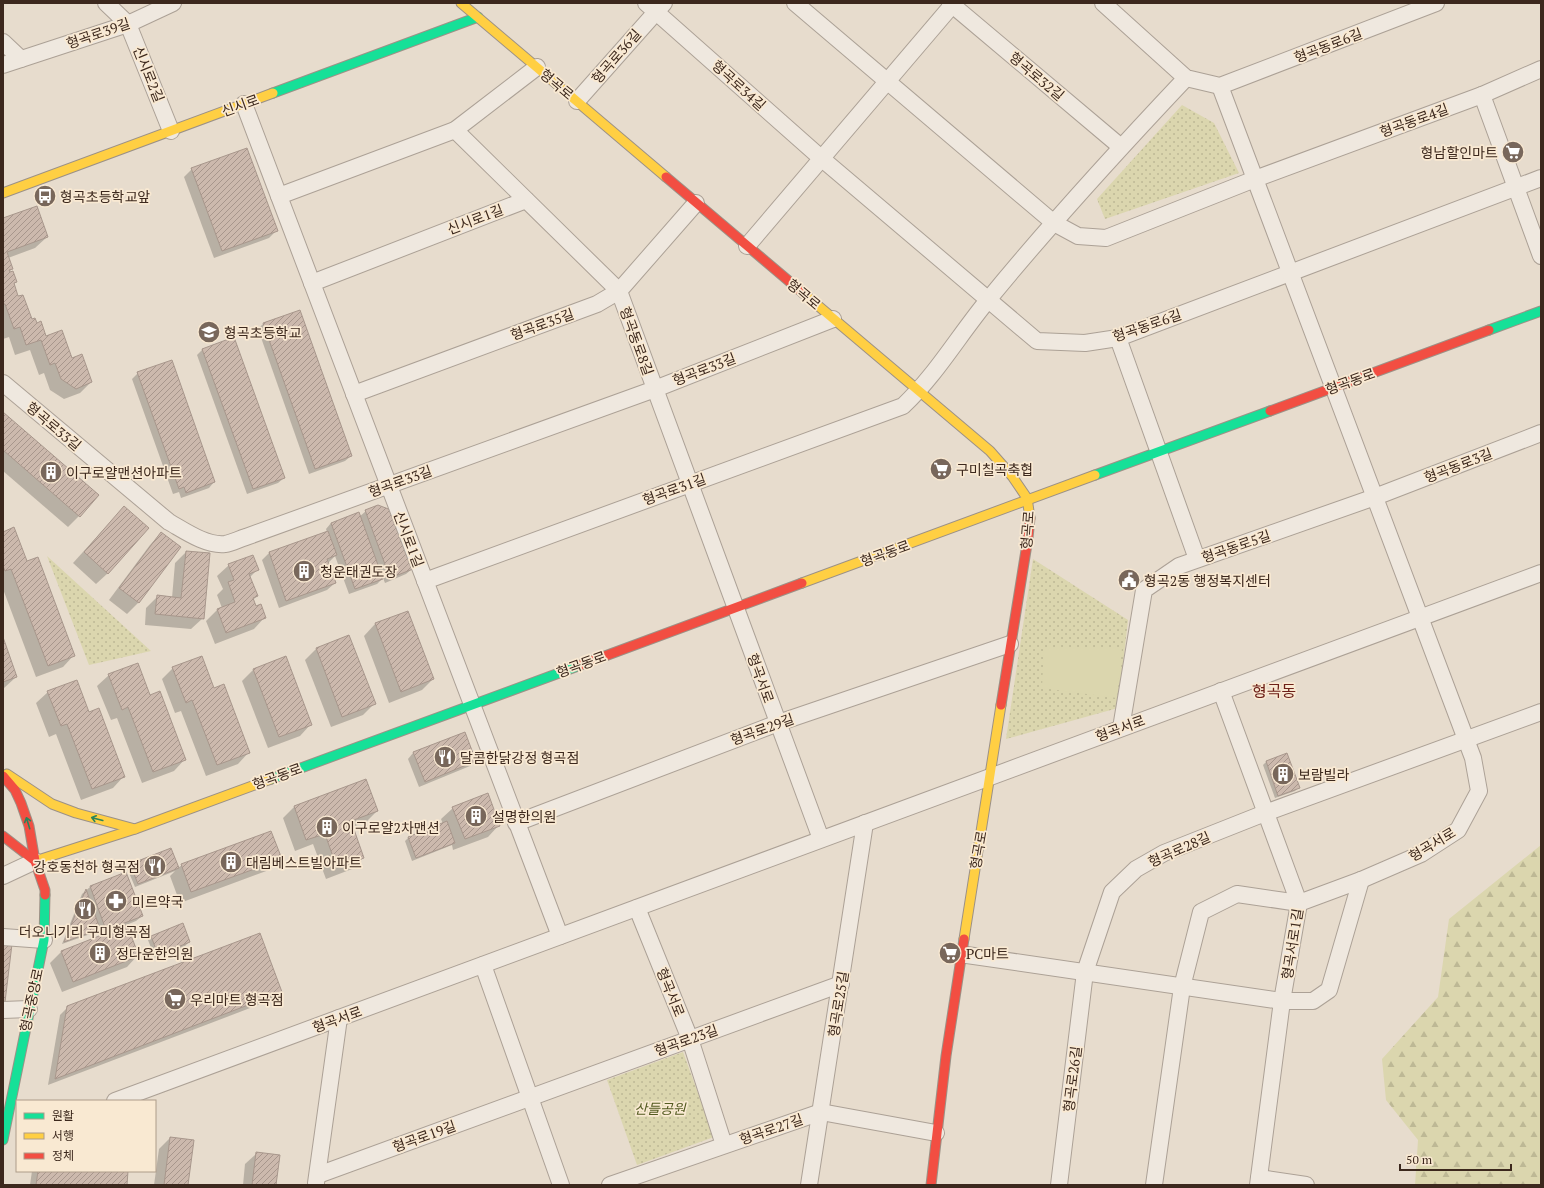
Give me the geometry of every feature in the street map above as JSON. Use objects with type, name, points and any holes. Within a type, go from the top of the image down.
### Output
[{"type":"street","name":"신시로2길","points":[[106,3],[128,24],[171,131]]},
{"type":"street","name":"형곡로39길","points":[[3,65],[128,24],[173,3]]},
{"type":"street","name":"형곡로","points":[[461,3],[990,451],[1003,465],[1029,500],[1028,539],[1010,644],[991,776],[960,954],[936,1133],[931,1185]]},
{"type":"street","points":[[795,3],[888,80],[1054,223],[1078,236],[1106,238],[1255,179]]},
{"type":"street","points":[[1103,3],[1186,78],[1220,86],[1420,618]]},
{"type":"street","name":"형곡동로6길","points":[[1220,86],[1436,3]]},
{"type":"street","points":[[747,246],[952,4]]},
{"type":"street","name":"형곡로32길","points":[[952,4],[1121,147]]},
{"type":"street","name":"형곡로36길","points":[[577,101],[655,6]]},
{"type":"street","name":"형곡로34길","points":[[655,6],[821,158]]},
{"type":"street","name":"신시로","points":[[3,193],[478,17]]},
{"type":"street","points":[[3,42],[21,59]]},
{"type":"street","name":"형곡로","points":[[279,196],[455,130],[536,67]]},
{"type":"street","name":"형곡동로4길","points":[[1255,179],[1482,95],[1541,69]]},
{"type":"street","points":[[918,391],[988,300],[1121,147],[1186,78]]},
{"type":"street","points":[[1482,95],[1541,256]]},
{"type":"street","name":"신시로1길","points":[[244,104],[472,704]]},
{"type":"street","name":"형곡동로8길","points":[[455,130],[619,291],[735,607]]},
{"type":"street","points":[[821,158],[988,300]]},
{"type":"street","points":[[1290,272],[1541,178]]},
{"type":"street","name":"신시로1길","points":[[312,283],[526,200]]},
{"type":"street","name":"형곡로35길","points":[[354,394],[597,304],[619,291],[696,203]]},
{"type":"street","name":"형곡동로6길","points":[[988,300],[1037,341],[1086,343],[1118,338],[1290,272]]},
{"type":"street","name":"형곡동로","points":[[3,876],[36,861],[135,829],[735,607],[1159,453],[1333,387],[1541,312]]},
{"type":"street","name":"형곡로33길","points":[[3,383],[169,522],[208,542],[224,544],[655,389],[833,319]]},
{"type":"street","points":[[1118,338],[1197,559]]},
{"type":"street","name":"형곡로31길","points":[[425,581],[903,406],[918,391]]},
{"type":"street","name":"형곡동로3길","points":[[1375,497],[1541,433]]},
{"type":"street","name":"형곡동로5길","points":[[1121,728],[1144,590],[1179,566],[1375,497]]},
{"type":"street","name":"형곡서로","points":[[118,1100],[1541,573]]},
{"type":"street","name":"형곡서로","points":[[735,607],[821,839]]},
{"type":"street","name":"형곡서로","points":[[1299,903],[1361,880],[1421,854],[1458,830],[1479,791],[1472,758],[1420,618]]},
{"type":"street","name":"형곡로29길","points":[[516,823],[778,723],[1010,644]]},
{"type":"street","name":"형곡서로1길","points":[[1220,691],[1299,903],[1282,1001],[1258,1181]]},
{"type":"street","points":[[472,704],[560,936]]},
{"type":"street","points":[[1265,812],[1541,712]]},
{"type":"street","points":[[3,772],[52,804],[76,813],[135,829]]},
{"type":"street","name":"형곡중앙로","points":[[3,776],[15,790],[21,803],[29,826],[36,861],[45,890],[44,940],[3,1141]]},
{"type":"street","name":"형곡로28길","points":[[1085,972],[1112,892],[1136,869],[1164,853],[1265,812]]},
{"type":"street","name":"형곡로25길","points":[[809,1185],[865,823]]},
{"type":"street","points":[[3,836],[36,861]]},
{"type":"street","points":[[960,954],[1282,1001],[1313,1001],[1329,990],[1361,880]]},
{"type":"street","points":[[1154,1185],[1182,987],[1201,912],[1237,894],[1299,903]]},
{"type":"street","name":"형곡서로","points":[[637,908],[690,1039],[724,1145]]},
{"type":"street","points":[[3,937],[44,940]]},
{"type":"street","points":[[483,965],[561,1185]]},
{"type":"street","name":"형곡로26길","points":[[1059,1185],[1085,972]]},
{"type":"street","name":"형곡로23길","points":[[531,1097],[841,984]]},
{"type":"street","points":[[3,1010],[29,1009]]},
{"type":"street","name":"형곡로19길","points":[[339,1018],[317,1180],[531,1097]]},
{"type":"street","name":"형곡로27길","points":[[610,1185],[820,1112],[936,1133]]},
{"type":"street","points":[[3,1141],[16,1137]]},
{"type":"street","points":[[1258,1181],[1306,1185]]},
{"type":"green space","points":[[1182,105],[1214,123],[1239,173],[1105,219],[1097,199]]},
{"type":"green space","points":[[47,556],[151,651],[89,665]]},
{"type":"green space","points":[[1033,559],[1128,620],[1118,708],[1006,739]]},
{"type":"green space","points":[[1044,648],[1122,648],[1117,698],[1042,688]]},
{"type":"green space","points":[[1541,845],[1541,1185],[1415,1185],[1418,1140],[1386,1100],[1382,1059],[1438,997],[1449,919]]},
{"type":"green space","name":"산들공원","points":[[683,1052],[714,1137],[637,1165],[607,1080]]},
{"type":"building","points":[[247,148],[278,231],[222,251],[191,168]]},
{"type":"building","points":[[37,206],[48,237],[7,252],[13,269],[9,270],[10,272],[13,271],[17,282],[14,283],[18,296],[23,295],[32,319],[35,318],[37,323],[41,321],[46,336],[62,330],[72,358],[82,354],[92,382],[76,389],[61,379],[55,363],[50,365],[41,340],[26,345],[20,327],[14,329],[5,304],[3,304],[3,218]]},
{"type":"building","points":[[300,310],[352,456],[315,469],[263,323]]},
{"type":"building","points":[[234,337],[285,478],[253,489],[202,349]]},
{"type":"building","points":[[172,360],[215,482],[186,493],[184,487],[179,489],[137,372]]},
{"type":"building","name":"이구로얄맨션아파트","points":[[3,412],[99,495],[80,517],[3,450]]},
{"type":"building","points":[[378,505],[391,510],[413,569],[390,578],[365,510]]},
{"type":"building","points":[[124,506],[149,528],[108,574],[84,552]]},
{"type":"building","points":[[359,512],[383,579],[355,589],[331,523]]},
{"type":"building","points":[[14,527],[27,561],[38,557],[75,656],[48,666],[11,569],[5,571],[3,566],[3,532]]},
{"type":"building","name":"청운태권도장","points":[[328,531],[337,555],[327,559],[336,583],[286,601],[269,552]]},
{"type":"building","points":[[161,532],[181,547],[139,603],[119,588]]},
{"type":"building","points":[[186,551],[210,553],[204,619],[155,614],[157,595],[181,598]]},
{"type":"building","points":[[253,555],[259,570],[249,574],[258,596],[253,598],[256,606],[261,604],[266,618],[226,633],[217,609],[235,602],[228,582],[234,580],[228,564]]},
{"type":"building","points":[[408,611],[434,679],[401,692],[375,623]]},
{"type":"building","points":[[349,635],[376,704],[342,717],[316,648]]},
{"type":"building","points":[[3,637],[17,677],[3,682]]},
{"type":"building","points":[[202,656],[214,688],[224,684],[250,753],[217,765],[192,700],[186,703],[172,667]]},
{"type":"building","points":[[286,656],[312,725],[279,737],[253,669]]},
{"type":"building","points":[[138,663],[150,695],[160,691],[186,760],[153,772],[128,707],[122,710],[108,674]]},
{"type":"building","points":[[77,680],[89,712],[99,708],[125,777],[92,789],[67,724],[61,726],[47,691]]},
{"type":"building","name":"달콤한닭강정 형곡점","points":[[465,732],[476,761],[425,782],[413,752]]},
{"type":"building","name":"보람빌라","points":[[1287,753],[1300,788],[1278,796],[1266,761]]},
{"type":"building","name":"이구로얄2차맨션","points":[[366,779],[378,811],[351,821],[364,858],[337,868],[325,834],[306,840],[294,806]]},
{"type":"building","name":"설명한의원","points":[[488,793],[500,826],[465,839],[452,807]]},
{"type":"building","points":[[447,821],[455,843],[416,858],[408,837]]},
{"type":"building","name":"대림베스트빌아파트","points":[[271,831],[282,859],[191,892],[181,864]]},
{"type":"building","name":"강호동천하 형곡점","points":[[171,848],[179,868],[138,884],[130,864]]},
{"type":"building","name":"미르약국","points":[[126,872],[143,916],[106,930],[90,886]]},
{"type":"building","name":"더오니기리 구미형곡점","points":[[86,889],[100,929],[64,942]]},
{"type":"building","points":[[183,923],[190,942],[158,955],[151,936]]},
{"type":"building","name":"정다운한의원","points":[[127,925],[139,956],[73,982],[61,951]]},
{"type":"building","name":"우리마트 형곡점","points":[[260,933],[282,992],[55,1079],[67,1006]]},
{"type":"building","points":[[3,943],[12,944],[5,1002],[3,1005]]},
{"type":"building","points":[[170,1137],[194,1140],[188,1185],[164,1185]]},
{"type":"building","points":[[256,1152],[280,1155],[276,1185],[252,1185]]},
{"type":"building","points":[[38,1172],[128,1172],[127,1185],[36,1185]]},
{"type":"traffic: fast","points":[[273,93],[478,17]]},
{"type":"traffic: fast","points":[[1489,330],[1541,311]]},
{"type":"traffic: fast","points":[[1095,475],[1270,411]]},
{"type":"traffic: fast","points":[[271,779],[578,666]]},
{"type":"traffic: fast","points":[[3,1140],[44,940],[45,895]]},
{"type":"traffic: slow","points":[[461,3],[666,177]]},
{"type":"traffic: slow","points":[[3,193],[273,93]]},
{"type":"traffic: slow","points":[[803,293],[990,451],[1012,476],[1027,498],[1030,518]]},
{"type":"traffic: slow","points":[[802,583],[1095,475]]},
{"type":"traffic: slow","points":[[964,939],[1001,705]]},
{"type":"traffic: slow","points":[[7,774],[52,804],[76,813],[135,829]]},
{"type":"traffic: slow","points":[[35,861],[135,829],[271,779]]},
{"type":"traffic: jam","points":[[666,177],[803,293]]},
{"type":"traffic: jam","points":[[1270,411],[1489,330]]},
{"type":"traffic: jam","points":[[1001,705],[1030,518]]},
{"type":"traffic: jam","points":[[578,666],[802,583]]},
{"type":"traffic: jam","points":[[3,776],[15,790],[21,803],[29,826],[35,861],[45,890],[45,895]]},
{"type":"traffic: jam","points":[[3,836],[35,861]]},
{"type":"traffic: jam","points":[[931,1185],[946,1056],[964,939]]},
{"type":"place","name":"형남할인마트","points":[[1513,152]]},
{"type":"place","name":"형곡초등학교앞","points":[[45,196]]},
{"type":"place","name":"형곡초등학교","points":[[209,332]]},
{"type":"place","name":"구미칠곡축협","points":[[941,469]]},
{"type":"place","name":"이구로얄맨션아파트","points":[[51,472]]},
{"type":"place","name":"청운태권도장","points":[[304,571]]},
{"type":"place","name":"형곡2동 행정복지센터","points":[[1129,580]]},
{"type":"place","name":"달콤한닭강정 형곡점","points":[[445,757]]},
{"type":"place","name":"보람빌라","points":[[1283,774]]},
{"type":"place","name":"설명한의원","points":[[476,816]]},
{"type":"place","name":"이구로얄2차맨션","points":[[327,827]]},
{"type":"place","name":"대림베스트빌아파트","points":[[231,862]]},
{"type":"place","name":"강호동천하 형곡점","points":[[155,866]]},
{"type":"place","name":"미르약국","points":[[116,901]]},
{"type":"place","name":"더오니기리 구미형곡점","points":[[85,909]]},
{"type":"place","name":"정다운한의원","points":[[100,953]]},
{"type":"place","name":"PC마트","points":[[950,953]]},
{"type":"place","name":"우리마트 형곡점","points":[[175,999]]},
{"type":"district","name":"형곡동","points":[[1274,691]]}]
